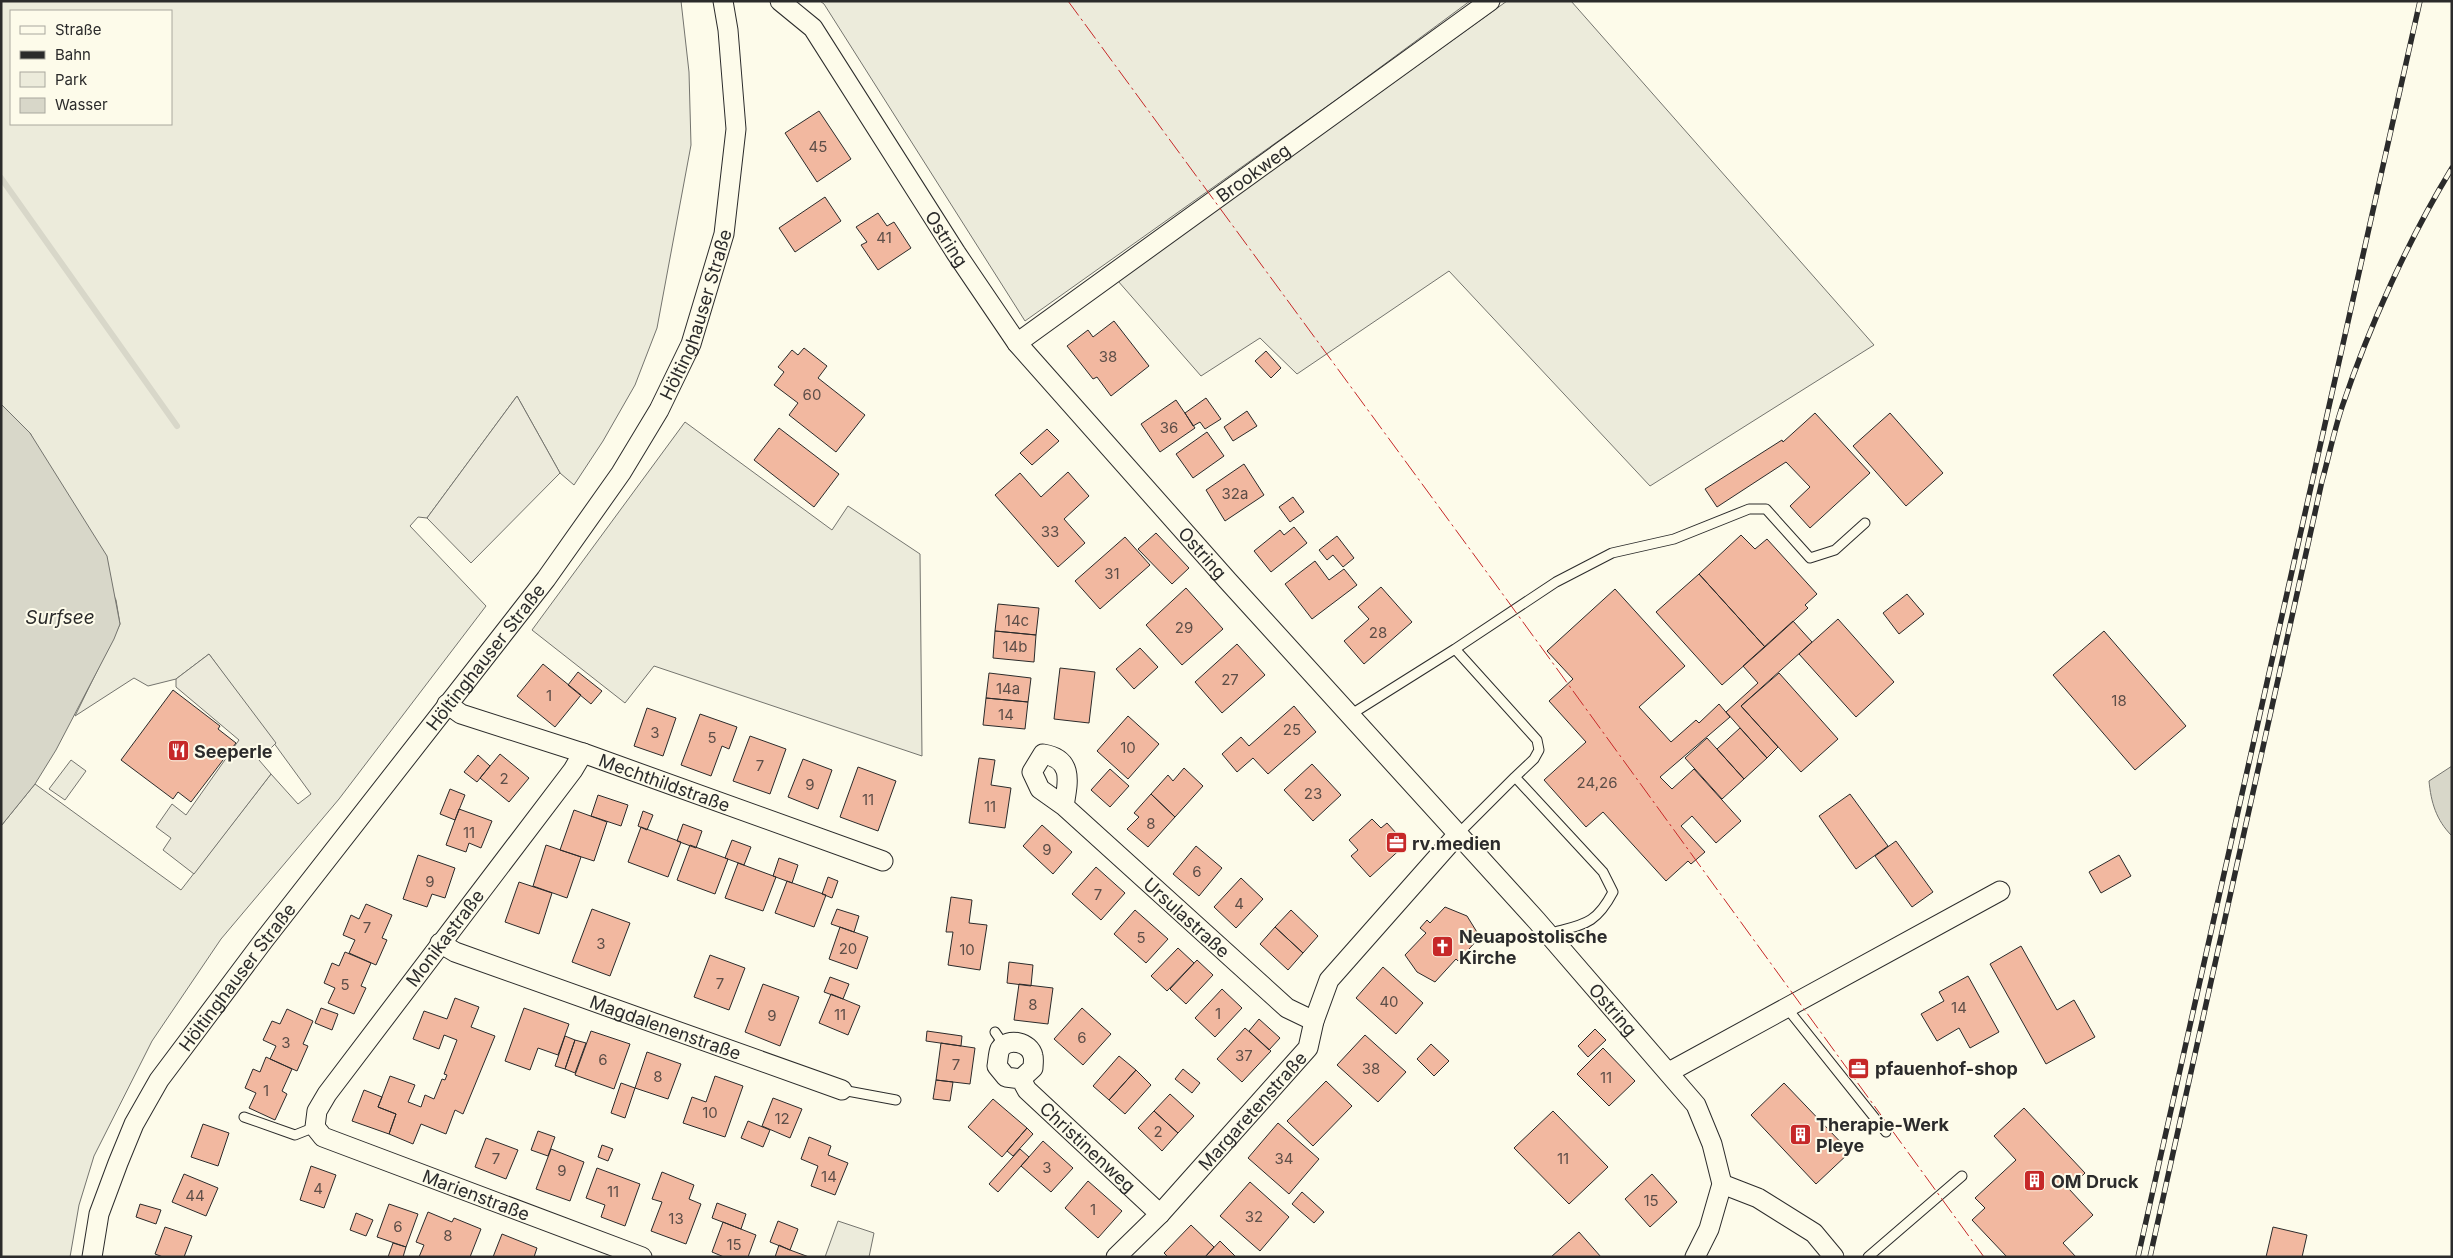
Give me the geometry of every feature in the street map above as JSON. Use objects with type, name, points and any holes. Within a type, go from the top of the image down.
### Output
[{"type":"street","name":"Höltinghauser Straße","points":[[92,1257],[99,1214],[118,1163],[134,1124],[159,1080],[264,940],[546,579],[621,472],[659,410],[691,344],[724,234],[736,129],[728,30],[723,1]]},
{"type":"street","name":"Ostring","points":[[780,1],[813,28],[956,253],[1017,343],[1548,934],[1669,1072],[1696,1106],[1712,1144],[1722,1184]]},
{"type":"street","name":"Brookweg","points":[[1017,343],[1490,1]]},
{"type":"street","name":"Mechthildstraße","points":[[447,704],[461,714],[583,753],[882,861]]},
{"type":"street","name":"Monikastraße","points":[[315,1127],[317,1111],[327,1094],[573,770],[583,753]]},
{"type":"street","name":"Ursulastraße","points":[[1064,806],[1287,1008],[1314,1021]]},
{"type":"street","name":"Margaretenstraße","points":[[1116,1257],[1160,1214],[1308,1048],[1314,1021],[1329,980],[1458,834]]},
{"type":"street","points":[[1669,1072],[2000,891]]},
{"type":"street","name":"Magdalenenstraße","points":[[440,943],[455,952],[842,1090]]},
{"type":"street","name":"Christinenweg","points":[[999,1038],[1022,1043],[1029,1048],[1034,1056],[1033,1068],[1021,1079],[1006,1077],[997,1066],[999,1038]]},
{"type":"street","name":"Christinenweg","points":[[1021,1079],[1027,1090],[1160,1214]]},
{"type":"street","name":"Marienstraße","points":[[315,1127],[323,1137],[642,1257]]},
{"type":"street","points":[[1695,1257],[1709,1229],[1722,1184],[1758,1198],[1814,1233],[1834,1257]]},
{"type":"lane","points":[[1350,715],[1556,582],[1612,553],[1674,539],[1749,509],[1766,509],[1810,558],[1835,550],[1865,523]]},
{"type":"lane","points":[[1454,649],[1536,740],[1539,750],[1534,759],[1458,834]]},
{"type":"lane","points":[[1515,777],[1603,872],[1613,892],[1602,912],[1585,924],[1548,934]]},
{"type":"lane","points":[[1786,1008],[1886,1132]]},
{"type":"lane","name":"Magdalenenstraße","points":[[842,1090],[896,1100]]},
{"type":"lane","points":[[244,1117],[295,1135],[315,1127]]},
{"type":"lane","points":[[1868,1257],[1962,1176]]},
{"type":"green space","points":[[1,1],[681,1],[689,72],[691,145],[657,328],[635,385],[603,441],[574,485],[560,473],[517,396],[427,518],[418,517],[410,526],[486,606],[339,799],[221,939],[152,1041],[94,1156],[79,1205],[70,1257],[1,1257],[1,826],[35,784],[181,890],[271,774],[298,804],[311,794],[209,654],[176,679],[148,686],[134,678],[75,716],[120,624],[116,600],[30,433],[1,404]]},
{"type":"green space","points":[[820,1],[1470,1],[1336,100],[1025,321],[824,4]]},
{"type":"green space","points":[[1507,1],[1571,1],[1874,345],[1650,486],[1449,271],[1297,374],[1260,338],[1201,376],[1118,281]]},
{"type":"green space","points":[[685,422],[832,530],[848,506],[920,554],[922,756],[654,666],[625,703],[532,630]]},
{"type":"green space","points":[[71,760],[86,771],[65,800],[49,789]]},
{"type":"green space","points":[[838,1221],[874,1233],[869,1257],[825,1257]]},
{"type":"shaded area","points":[[517,396],[560,473],[471,563],[427,518]]},
{"type":"shaded area","points":[[209,654],[276,743],[259,760],[271,774],[194,874],[163,850],[171,838],[156,827],[172,804],[186,815],[239,740],[176,687],[176,679]]},
{"type":"water","name":"Surfsee","points":[[1,404],[30,433],[107,556],[120,624],[56,750],[35,784],[1,826]]},
{"type":"water","points":[[2452,766],[2452,836],[2442,824],[2435,810],[2429,781]]},
{"type":"building","points":[[819,111],[851,159],[817,182],[785,133]]},
{"type":"building","points":[[825,197],[841,221],[795,252],[779,228]]},
{"type":"building","points":[[878,213],[887,226],[894,222],[911,248],[878,270],[861,245],[867,242],[856,227]]},
{"type":"building","points":[[1114,321],[1149,366],[1111,396],[1097,377],[1093,379],[1067,346],[1088,330],[1093,337]]},
{"type":"building","points":[[804,348],[827,366],[818,378],[865,415],[836,452],[789,415],[798,403],[774,385],[784,372],[778,367],[792,350],[798,355]]},
{"type":"building","points":[[1266,351],[1281,368],[1271,378],[1255,361]]},
{"type":"building","points":[[1206,398],[1221,419],[1205,429],[1200,422],[1193,426],[1185,413]]},
{"type":"building","points":[[1176,400],[1195,428],[1160,452],[1141,424]]},
{"type":"building","points":[[1247,411],[1257,426],[1233,441],[1224,427]]},
{"type":"building","points":[[1815,413],[1870,473],[1810,528],[1790,506],[1810,487],[1786,462],[1717,507],[1705,489],[1782,440],[1783,442]]},
{"type":"building","points":[[1890,413],[1943,473],[1906,506],[1853,446]]},
{"type":"building","points":[[779,428],[839,474],[814,507],[754,460]]},
{"type":"building","points":[[1047,429],[1059,441],[1032,465],[1020,453]]},
{"type":"building","points":[[1207,432],[1224,456],[1193,478],[1176,454]]},
{"type":"building","points":[[1244,464],[1264,495],[1225,521],[1206,490]]},
{"type":"building","points":[[1068,472],[1089,496],[1064,519],[1085,543],[1058,567],[995,495],[1020,473],[1041,497]]},
{"type":"building","points":[[1293,497],[1304,512],[1290,522],[1279,507]]},
{"type":"building","points":[[1294,527],[1307,543],[1271,572],[1254,551],[1280,530],[1284,535]]},
{"type":"building","points":[[1156,533],[1189,568],[1172,584],[1138,549]]},
{"type":"building","points":[[1741,535],[1755,549],[1767,539],[1817,594],[1805,605],[1808,608],[1765,647],[1699,574]]},
{"type":"building","points":[[1337,536],[1354,558],[1343,567],[1333,555],[1327,560],[1319,550]]},
{"type":"building","points":[[1125,537],[1150,565],[1100,609],[1075,581]]},
{"type":"building","points":[[1315,561],[1329,580],[1344,569],[1357,585],[1312,619],[1285,584]]},
{"type":"building","points":[[1699,574],[1765,647],[1722,685],[1656,612]]},
{"type":"building","points":[[1381,587],[1412,622],[1364,664],[1344,641],[1369,619],[1358,607]]},
{"type":"building","points":[[1186,588],[1223,629],[1182,665],[1146,625]]},
{"type":"building","points":[[1615,589],[1685,666],[1639,707],[1671,742],[1696,720],[1699,723],[1719,704],[1730,717],[1660,777],[1672,789],[1694,769],[1741,821],[1716,843],[1692,816],[1681,826],[1705,852],[1691,864],[1688,861],[1666,881],[1603,812],[1586,827],[1544,780],[1586,742],[1549,701],[1573,679],[1547,651]]},
{"type":"building","points":[[1907,594],[1924,614],[1899,634],[1883,613]]},
{"type":"building","points":[[998,604],[1039,608],[1036,635],[995,631]]},
{"type":"building","points":[[1838,619],[1894,682],[1856,717],[1799,654]]},
{"type":"building","points":[[1793,621],[1812,642],[1741,706],[1778,747],[1767,758],[1726,712],[1758,683],[1743,666]]},
{"type":"building","points":[[995,631],[1036,635],[1034,662],[993,658]]},
{"type":"building","points":[[2104,631],[2186,726],[2135,770],[2053,675]]},
{"type":"building","points":[[1237,644],[1265,675],[1222,713],[1195,682]]},
{"type":"building","points":[[1140,648],[1158,667],[1134,689],[1116,669]]},
{"type":"building","points":[[543,664],[581,695],[555,727],[517,696]]},
{"type":"building","points":[[1060,668],[1095,672],[1089,723],[1054,719]]},
{"type":"building","points":[[578,672],[602,691],[591,704],[568,685]]},
{"type":"building","points":[[989,673],[1031,678],[1028,702],[986,698]]},
{"type":"building","points":[[1779,673],[1838,739],[1801,772],[1741,706]]},
{"type":"building","name":"Seeperle","points":[[173,690],[220,726],[218,729],[236,743],[191,802],[178,792],[173,799],[121,760]]},
{"type":"building","points":[[986,698],[1028,702],[1025,729],[983,725]]},
{"type":"building","points":[[1294,706],[1316,732],[1268,774],[1253,758],[1237,772],[1222,754],[1241,737],[1249,746]]},
{"type":"building","points":[[647,708],[676,718],[663,756],[634,746]]},
{"type":"building","points":[[700,714],[737,727],[729,749],[722,746],[711,776],[681,765]]},
{"type":"building","points":[[1128,716],[1159,744],[1128,779],[1097,751]]},
{"type":"building","points":[[1740,728],[1767,758],[1744,779],[1717,749]]},
{"type":"building","points":[[750,736],[786,749],[770,794],[733,781]]},
{"type":"building","points":[[1707,738],[1744,779],[1722,799],[1685,758]]},
{"type":"building","points":[[500,754],[529,778],[509,802],[480,778]]},
{"type":"building","points":[[478,755],[490,766],[477,782],[464,772]]},
{"type":"building","points":[[979,758],[995,760],[991,785],[1011,788],[1005,828],[969,823]]},
{"type":"building","points":[[803,759],[832,770],[818,809],[788,797]]},
{"type":"building","points":[[1312,764],[1341,795],[1313,821],[1284,790]]},
{"type":"building","points":[[858,767],[896,781],[878,831],[840,817]]},
{"type":"building","points":[[1184,768],[1203,786],[1175,817],[1151,794],[1168,775],[1173,781]]},
{"type":"building","points":[[1110,769],[1129,786],[1110,807],[1091,790]]},
{"type":"building","points":[[450,789],[465,795],[455,820],[440,814]]},
{"type":"building","points":[[1151,794],[1175,817],[1148,847],[1127,829],[1139,817],[1134,813]]},
{"type":"building","points":[[1850,794],[1888,846],[1856,869],[1819,816]]},
{"type":"building","points":[[598,795],[628,805],[621,826],[591,816]]},
{"type":"building","points":[[459,809],[492,821],[481,848],[469,843],[466,852],[446,845]]},
{"type":"building","points":[[574,810],[607,822],[594,861],[560,850]]},
{"type":"building","points":[[643,811],[653,815],[647,830],[638,826]]},
{"type":"building","points":[[1372,819],[1381,828],[1387,823],[1406,844],[1370,877],[1351,856],[1358,850],[1349,840]]},
{"type":"building","points":[[683,824],[702,831],[696,848],[677,841]]},
{"type":"building","points":[[1042,825],[1072,852],[1053,874],[1023,846]]},
{"type":"building","points":[[641,827],[681,842],[668,877],[628,862]]},
{"type":"building","points":[[732,840],[751,847],[744,865],[725,858]]},
{"type":"building","points":[[1896,841],[1933,892],[1912,907],[1875,856]]},
{"type":"building","points":[[546,845],[581,857],[567,898],[533,886]]},
{"type":"building","points":[[690,845],[728,859],[715,894],[677,880]]},
{"type":"building","points":[[1196,846],[1222,868],[1199,896],[1173,874]]},
{"type":"building","points":[[418,855],[455,868],[445,898],[432,894],[427,907],[403,899]]},
{"type":"building","points":[[2119,855],[2131,876],[2101,893],[2089,872]]},
{"type":"building","points":[[779,858],[798,865],[792,883],[773,876]]},
{"type":"building","points":[[738,863],[776,877],[763,911],[725,898]]},
{"type":"building","points":[[1096,867],[1125,893],[1101,920],[1072,894]]},
{"type":"building","points":[[828,877],[838,881],[832,898],[822,894]]},
{"type":"building","points":[[1241,878],[1263,899],[1236,928],[1214,907]]},
{"type":"building","points":[[787,881],[826,895],[814,927],[775,913]]},
{"type":"building","points":[[519,882],[552,893],[539,934],[505,922]]},
{"type":"building","points":[[951,897],[972,900],[969,923],[987,925],[980,970],[948,965],[953,932],[946,932]]},
{"type":"building","points":[[366,904],[392,915],[382,938],[387,940],[376,965],[349,953],[355,940],[343,935],[351,915],[359,919]]},
{"type":"building","name":"Neuapostolische Kirche","points":[[1445,907],[1467,916],[1480,937],[1435,982],[1417,972],[1405,955],[1426,933],[1420,928],[1427,920],[1430,923]]},
{"type":"building","points":[[592,909],[630,923],[610,976],[572,962]]},
{"type":"building","points":[[837,909],[859,916],[854,932],[831,924]]},
{"type":"building","points":[[1135,910],[1168,939],[1146,963],[1114,934]]},
{"type":"building","points":[[1291,910],[1318,936],[1303,953],[1275,927]]},
{"type":"building","points":[[840,927],[868,937],[857,969],[829,959]]},
{"type":"building","points":[[1275,927],[1303,953],[1288,970],[1260,944]]},
{"type":"building","points":[[2021,946],[2057,1010],[2074,1000],[2095,1037],[2046,1064],[1990,964]]},
{"type":"building","points":[[1178,948],[1194,963],[1167,991],[1151,976]]},
{"type":"building","points":[[345,952],[371,963],[361,986],[366,988],[354,1014],[328,1003],[335,988],[324,983],[332,963],[339,966]]},
{"type":"building","points":[[710,955],[745,968],[729,1010],[694,997]]},
{"type":"building","points":[[1197,960],[1213,975],[1186,1004],[1170,989]]},
{"type":"building","points":[[1009,962],[1033,965],[1031,986],[1007,983]]},
{"type":"building","points":[[1383,967],[1423,1003],[1396,1034],[1356,998]]},
{"type":"building","points":[[1968,976],[1999,1032],[1970,1048],[1959,1028],[1937,1041],[1921,1014],[1944,1001],[1939,992]]},
{"type":"building","points":[[830,977],[849,984],[843,999],[824,992]]},
{"type":"building","points":[[763,984],[799,997],[780,1046],[745,1032]]},
{"type":"building","points":[[1019,984],[1053,988],[1048,1024],[1014,1020]]},
{"type":"building","points":[[1222,989],[1242,1008],[1215,1037],[1195,1018]]},
{"type":"building","points":[[831,994],[860,1006],[848,1035],[819,1023]]},
{"type":"building","points":[[455,998],[479,1007],[471,1027],[495,1036],[463,1114],[455,1110],[446,1134],[421,1124],[413,1144],[389,1134],[396,1114],[378,1107],[390,1076],[415,1085],[408,1102],[421,1107],[425,1095],[434,1099],[442,1079],[445,1080],[447,1075],[444,1074],[457,1040],[444,1035],[439,1049],[413,1039],[424,1011],[447,1019]]},
{"type":"building","points":[[321,1008],[338,1014],[332,1030],[315,1023]]},
{"type":"building","points":[[524,1008],[569,1024],[558,1055],[538,1048],[530,1070],[505,1061]]},
{"type":"building","points":[[1082,1008],[1111,1034],[1083,1065],[1054,1039]]},
{"type":"building","points":[[287,1009],[313,1021],[303,1044],[308,1046],[297,1071],[270,1059],[276,1046],[263,1040],[272,1021],[280,1024]]},
{"type":"building","points":[[1259,1019],[1280,1038],[1269,1050],[1249,1031]]},
{"type":"building","points":[[1245,1028],[1271,1051],[1242,1082],[1217,1059]]},
{"type":"building","points":[[1595,1029],[1606,1040],[1588,1057],[1578,1046]]},
{"type":"building","points":[[591,1031],[630,1044],[614,1089],[575,1075]]},
{"type":"building","points":[[927,1031],[962,1036],[961,1046],[926,1041]]},
{"type":"building","points":[[1365,1035],[1406,1072],[1378,1102],[1337,1065]]},
{"type":"building","points":[[565,1036],[575,1040],[565,1069],[555,1066]]},
{"type":"building","points":[[575,1040],[586,1043],[575,1073],[565,1069]]},
{"type":"building","points":[[941,1043],[975,1048],[970,1084],[936,1080]]},
{"type":"building","points":[[1431,1044],[1449,1061],[1434,1076],[1417,1059]]},
{"type":"building","points":[[1603,1048],[1635,1081],[1609,1106],[1577,1074]]},
{"type":"building","points":[[647,1052],[681,1064],[668,1099],[635,1088]]},
{"type":"building","points":[[1119,1056],[1136,1070],[1109,1100],[1093,1086]]},
{"type":"building","points":[[266,1057],[292,1069],[282,1091],[287,1094],[275,1120],[249,1108],[256,1093],[245,1088],[253,1069],[260,1072]]},
{"type":"building","points":[[1183,1069],[1200,1083],[1192,1093],[1175,1079]]},
{"type":"building","points":[[1136,1070],[1151,1085],[1125,1114],[1109,1100]]},
{"type":"building","points":[[715,1076],[743,1086],[725,1137],[683,1123],[692,1097],[706,1102]]},
{"type":"building","points":[[936,1080],[953,1082],[950,1101],[933,1099]]},
{"type":"building","points":[[1326,1081],[1352,1106],[1313,1146],[1287,1121]]},
{"type":"building","points":[[621,1083],[635,1088],[625,1118],[611,1113]]},
{"type":"building","name":"Therapie-Werk Pleye","points":[[1784,1083],[1850,1152],[1816,1184],[1751,1115]]},
{"type":"building","points":[[364,1090],[382,1097],[378,1107],[396,1114],[389,1134],[352,1121]]},
{"type":"building","points":[[1170,1094],[1194,1116],[1178,1133],[1154,1111]]},
{"type":"building","points":[[773,1098],[802,1109],[790,1138],[762,1126]]},
{"type":"building","points":[[993,1099],[1027,1128],[1002,1157],[968,1127]]},
{"type":"building","name":"OM Druck","points":[[2024,1108],[2085,1173],[2069,1189],[2093,1215],[2063,1243],[2076,1257],[2007,1257],[1972,1220],[1985,1208],[1975,1198],[2016,1160],[1994,1136]]},
{"type":"building","points":[[1154,1111],[1178,1133],[1162,1151],[1138,1128]]},
{"type":"building","points":[[1553,1111],[1608,1167],[1569,1204],[1514,1148]]},
{"type":"building","points":[[748,1121],[770,1130],[763,1147],[741,1138]]},
{"type":"building","points":[[1278,1123],[1319,1159],[1289,1194],[1248,1158]]},
{"type":"building","points":[[203,1124],[229,1133],[218,1166],[191,1157]]},
{"type":"building","points":[[1027,1128],[1033,1134],[1013,1156],[1007,1151]]},
{"type":"building","points":[[538,1131],[555,1137],[548,1156],[531,1150]]},
{"type":"building","points":[[809,1137],[831,1146],[828,1155],[848,1163],[835,1195],[811,1186],[818,1166],[801,1159]]},
{"type":"building","points":[[486,1138],[518,1150],[506,1179],[475,1167]]},
{"type":"building","points":[[1043,1141],[1073,1168],[1051,1192],[1021,1166]]},
{"type":"building","points":[[602,1145],[613,1149],[608,1161],[598,1157]]},
{"type":"building","points":[[551,1149],[584,1162],[570,1201],[536,1189]]},
{"type":"building","points":[[1020,1149],[1029,1157],[998,1192],[989,1184]]},
{"type":"building","points":[[311,1166],[336,1175],[324,1208],[300,1200]]},
{"type":"building","points":[[597,1168],[640,1184],[625,1226],[601,1217],[605,1205],[586,1198]]},
{"type":"building","points":[[662,1172],[694,1185],[689,1199],[701,1204],[686,1244],[651,1231],[662,1202],[652,1199]]},
{"type":"building","points":[[184,1174],[218,1188],[206,1216],[172,1202]]},
{"type":"building","points":[[1652,1174],[1677,1202],[1650,1227],[1625,1199]]},
{"type":"building","points":[[1088,1181],[1122,1211],[1098,1238],[1065,1208]]},
{"type":"building","points":[[1250,1182],[1289,1217],[1260,1251],[1220,1216]]},
{"type":"building","points":[[1302,1192],[1324,1212],[1314,1223],[1292,1204]]},
{"type":"building","points":[[717,1203],[746,1214],[741,1229],[712,1218]]},
{"type":"building","points":[[140,1204],[161,1210],[156,1224],[136,1217]]},
{"type":"building","points":[[389,1204],[418,1214],[406,1247],[377,1237]]},
{"type":"building","points":[[428,1212],[452,1222],[454,1218],[481,1229],[470,1257],[419,1257],[424,1245],[416,1242]]},
{"type":"building","points":[[356,1213],[373,1220],[366,1236],[350,1230]]},
{"type":"building","points":[[778,1221],[798,1229],[790,1250],[770,1242]]},
{"type":"building","points":[[723,1222],[756,1235],[748,1257],[724,1257],[712,1252]]},
{"type":"building","points":[[1191,1225],[1214,1247],[1205,1257],[1168,1257],[1164,1253]]},
{"type":"building","points":[[165,1227],[192,1236],[184,1257],[163,1257],[155,1254]]},
{"type":"building","points":[[2273,1227],[2307,1235],[2302,1257],[2266,1257]]},
{"type":"building","points":[[1579,1232],[1601,1257],[1551,1257]]},
{"type":"building","points":[[502,1234],[537,1248],[534,1257],[493,1257]]},
{"type":"building","points":[[1220,1241],[1236,1257],[1205,1257]]},
{"type":"building","points":[[393,1243],[406,1247],[403,1257],[388,1257]]},
{"type":"building","points":[[779,1245],[790,1250],[809,1257],[775,1257]]},
{"type":"waterway","points":[[1,178],[177,426]]},
{"type":"railway","points":[[2138,1257],[2420,1]]},
{"type":"railway","points":[[2150,1257],[2336,425],[2377,315],[2420,224],[2452,168]]},
{"type":"power","points":[[1068,1],[1491,578],[1984,1257]]},
{"type":"place","name":"Seeperle","points":[[178,751]]},
{"type":"place","name":"rv.medien","points":[[1396,843]]},
{"type":"place","name":"Neuapostolische Kirche","points":[[1443,946]]},
{"type":"place","name":"pfauenhof-shop","points":[[1859,1068]]},
{"type":"place","name":"Therapie-Werk Pleye","points":[[1800,1134]]},
{"type":"place","name":"OM Druck","points":[[2035,1181]]}]
